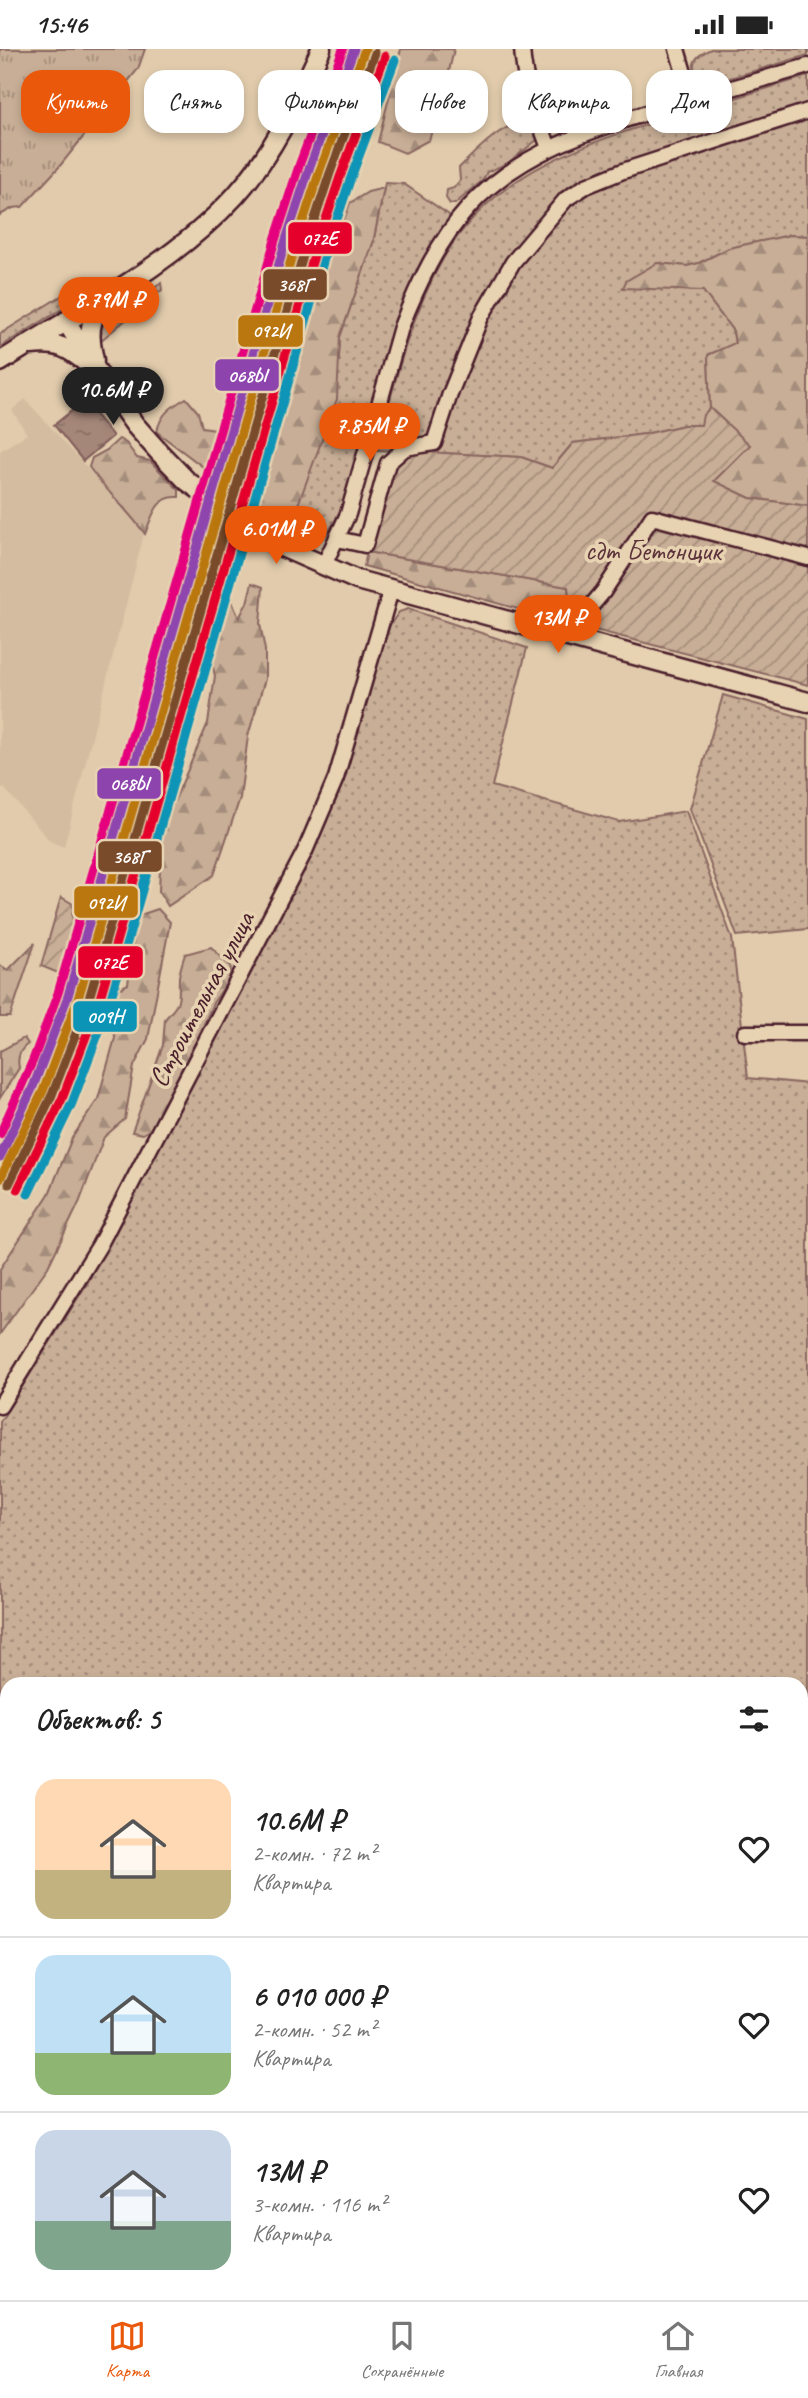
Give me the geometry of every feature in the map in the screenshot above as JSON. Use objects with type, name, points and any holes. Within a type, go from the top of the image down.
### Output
[{"type":"main road","points":[[0,362],[185,244],[235,195],[263,158],[306,82],[321,49]]},
{"type":"main road","points":[[100,376],[93,357],[90,333],[91,319],[104,297]]},
{"type":"main road","points":[[66,321],[100,376],[143,434],[178,472],[196,488],[275,544],[323,567],[391,590],[808,702]]},
{"type":"main road","points":[[26,346],[43,344],[64,347],[100,376]]},
{"type":"street","points":[[522,49],[527,86],[550,148]]},
{"type":"street","points":[[677,49],[683,70]]},
{"type":"street","points":[[732,88],[808,66]]},
{"type":"street","points":[[337,539],[365,545],[388,463],[405,448],[434,443],[450,394],[481,317],[513,263],[566,199],[586,186],[623,170],[808,111]]},
{"type":"street","points":[[323,567],[358,484],[401,327],[428,267],[446,237],[470,206],[503,177],[550,148],[585,133],[646,114]]},
{"type":"street","points":[[565,637],[603,592],[652,517],[808,558]]},
{"type":"street","name":"Строительная улица","points":[[0,1406],[100,1246],[317,827],[337,778],[391,590]]},
{"type":"street","points":[[745,1033],[808,1033]]},
{"type":"shaded area","points":[[25,399],[132,517],[144,534],[64,847],[50,841],[5,789],[0,787],[0,451],[27,434],[12,410]]},
{"type":"green space","points":[[0,49],[145,49],[138,69],[130,79],[130,70],[21,70],[21,133],[86,133],[22,207],[13,208],[0,215]]},
{"type":"green space","points":[[401,49],[454,49],[449,70],[396,70]]},
{"type":"green space","points":[[711,49],[808,49],[808,55],[732,77],[732,70],[695,70],[694,63],[700,55]]},
{"type":"green space","points":[[395,73],[395,133],[431,133],[429,140],[405,153],[378,142]]},
{"type":"green space","points":[[808,76],[808,236],[790,235],[729,248],[687,266],[657,263],[624,287],[703,291],[733,331],[735,344],[708,355],[710,408],[704,415],[702,425],[684,425],[645,434],[573,443],[552,468],[521,457],[377,450],[404,352],[431,281],[464,229],[488,203],[515,182],[544,165],[575,150],[620,133],[632,133],[632,129],[646,125],[646,133],[732,133],[732,99]]},
{"type":"green space","points":[[499,132],[537,133],[537,140],[508,163],[487,172],[483,180],[455,204],[450,204],[446,198],[447,190],[454,188],[460,180],[459,168]]},
{"type":"green space","points":[[385,183],[404,184],[452,217],[427,255],[406,295],[339,513],[324,537],[317,542],[300,540],[237,504],[243,492],[279,526],[339,356],[340,337],[373,243]]},
{"type":"green space","points":[[384,188],[373,243],[340,337],[337,399],[296,510],[279,526],[243,492],[249,470],[322,269],[336,242],[350,203],[368,192]]},
{"type":"green space","points":[[790,235],[808,236],[808,506],[750,498],[714,481],[749,445],[710,408],[708,355],[735,343],[733,331],[703,291],[623,288],[626,281],[657,263],[687,266],[729,248]]},
{"type":"green space","points":[[161,283],[162,290],[99,342],[102,322],[110,310],[139,292],[143,297]]},
{"type":"green space","points":[[84,284],[90,292],[0,347],[0,334]]},
{"type":"green space","points":[[186,398],[198,412],[202,427],[230,431],[211,473],[157,432],[167,412]]},
{"type":"green space","name":"сдт Бетонщик","points":[[710,408],[750,445],[714,481],[750,498],[808,506],[808,685],[572,624],[568,587],[367,552],[387,472],[403,451],[521,457],[552,468],[573,443],[645,434],[684,425],[701,425],[703,415]]},
{"type":"green space","points":[[119,439],[126,443],[137,458],[150,461],[179,490],[179,497],[171,497],[156,508],[145,534],[89,467],[92,458]]},
{"type":"green space","points":[[367,552],[568,587],[572,624],[364,566]]},
{"type":"green space","points":[[252,583],[263,587],[260,624],[265,650],[265,679],[248,736],[240,798],[214,875],[168,906],[159,891],[160,868],[155,846],[208,723],[215,676],[208,644],[226,599],[231,600],[239,618],[247,603]]},
{"type":"green space","points":[[408,609],[527,648],[492,786],[619,822],[686,811],[732,938],[748,1078],[808,1084],[808,1677],[0,1677],[0,1422],[88,1282],[329,811],[390,625],[399,612]]},
{"type":"green space","points":[[723,695],[808,719],[808,929],[737,936],[690,809]]},
{"type":"green space","points":[[61,897],[73,904],[72,926],[58,973],[41,966]]},
{"type":"green space","points":[[158,909],[170,922],[148,1039],[134,1066],[125,1119],[104,1137],[79,1203],[48,1267],[0,1334],[0,1269],[49,1194],[72,1138],[98,1099],[115,1038],[111,993],[128,984],[137,916]]},
{"type":"green space","points":[[35,943],[10,1017],[0,1017],[0,965],[8,970]]},
{"type":"green space","points":[[211,947],[231,966],[229,980],[213,1003],[152,1128],[143,1134],[132,1132],[163,1045],[165,1019],[178,1000],[179,977],[185,954]]},
{"type":"green space","points":[[24,1038],[28,1044],[19,1055],[19,1068],[0,1098],[0,1051]]},
{"type":"water","points":[[84,401],[113,436],[83,461],[54,425]]},
{"type":"transit line","points":[[0,1134],[33,1060],[58,993],[275,240],[300,163],[343,49]]},
{"type":"transit line","name":"068Ы","points":[[0,1157],[33,1087],[68,996],[285,243],[310,166],[354,49]]},
{"type":"transit line","name":"092И","points":[[0,1179],[43,1091],[78,999],[295,246],[365,49]]},
{"type":"transit line","name":"368Г","points":[[9,1184],[52,1095],[88,1002],[305,249],[375,53]]},
{"type":"transit line","name":"072Е","points":[[18,1189],[62,1099],[98,1005],[315,252],[385,56]]},
{"type":"transit line","name":"009Н","points":[[28,1194],[72,1103],[108,1008],[325,255],[395,60]]}]
